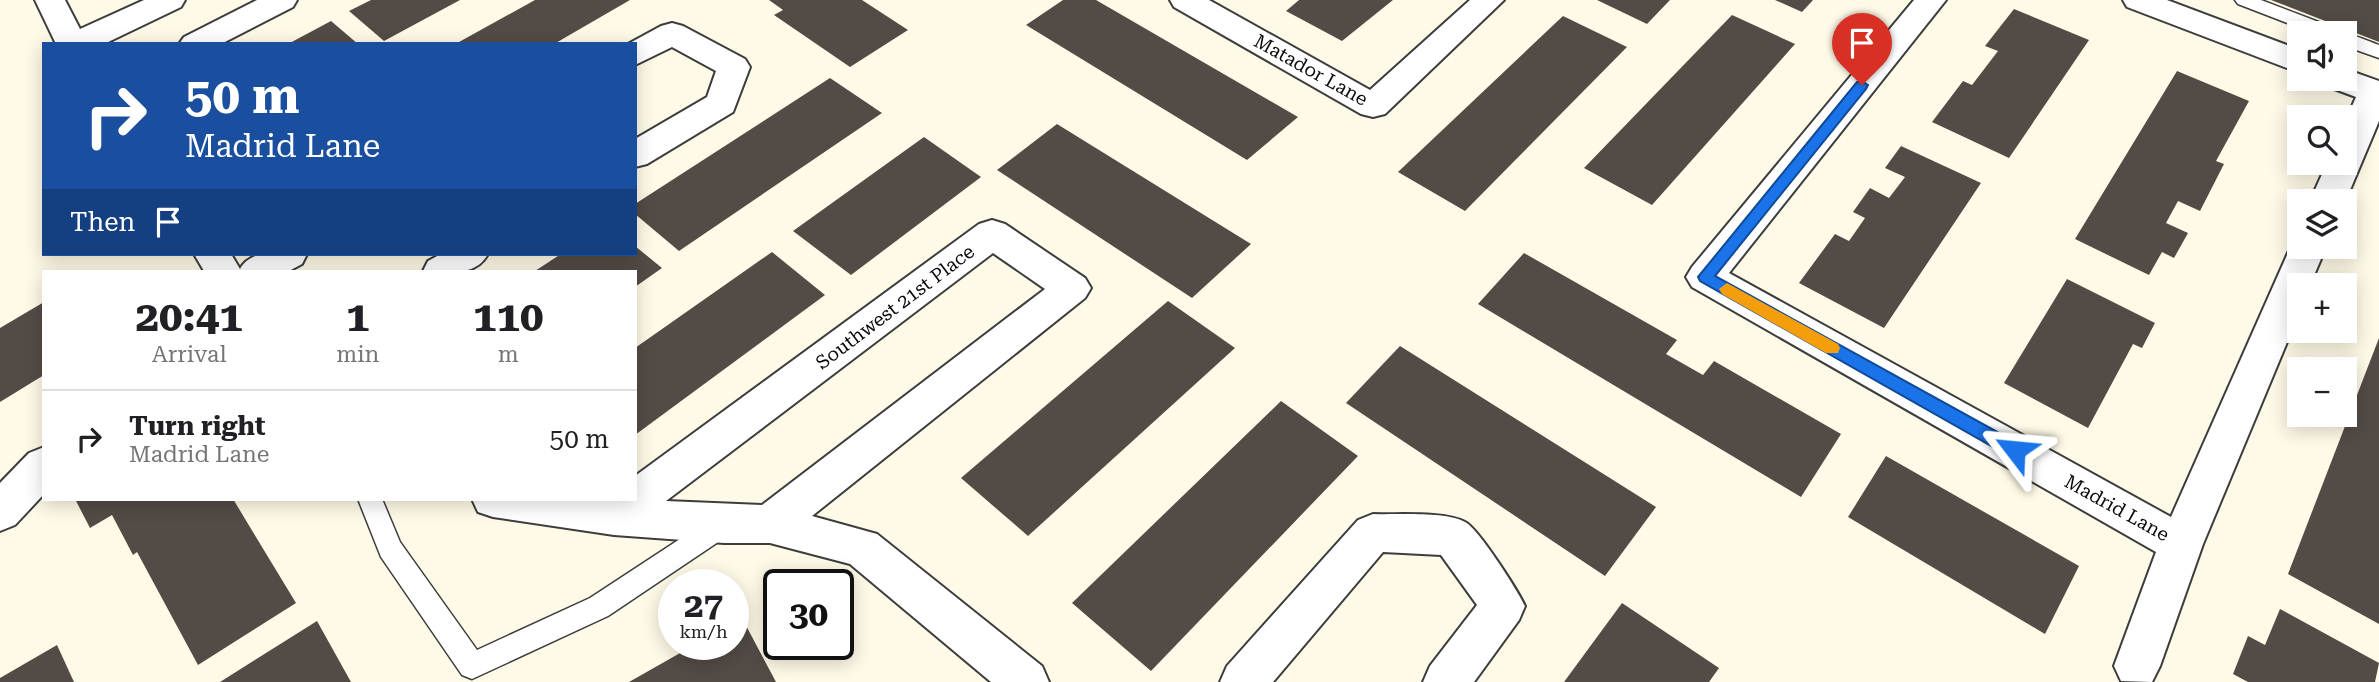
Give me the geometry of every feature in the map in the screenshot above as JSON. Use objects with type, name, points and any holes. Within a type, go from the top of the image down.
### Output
[{"type":"street","points":[[50,0],[73,42]]},
{"type":"street","points":[[78,42],[170,0]]},
{"type":"street","points":[[199,42],[282,0]]},
{"type":"street","name":"Matador Lane","points":[[1185,0],[1373,106],[1489,0]]},
{"type":"street","name":"Madrid Lane","points":[[1931,0],[1705,277],[2181,544]]},
{"type":"street","points":[[2138,0],[2287,57]]},
{"type":"street","points":[[637,53],[672,33],[734,67],[721,104],[637,154]]},
{"type":"street","points":[[2357,85],[2377,92],[2357,136]]},
{"type":"street","name":"Southwest 21st Place","points":[[637,499],[992,234],[1072,288],[770,524]]},
{"type":"street","points":[[260,270],[285,256]]},
{"type":"street","points":[[443,270],[467,256]]},
{"type":"street","name":"Madrid Lane","points":[[2137,666],[2181,544],[2303,259]]},
{"type":"street","points":[[0,512],[42,467]]},
{"type":"street","points":[[507,501],[614,516],[724,524],[770,524],[862,548],[1026,682]]},
{"type":"street","name":"Southwest 21st Place","points":[[614,516],[634,501]]},
{"type":"street","points":[[1243,682],[1373,533],[1453,536],[1503,606],[1446,682]]},
{"type":"lane","points":[[2244,0],[2299,21]]},
{"type":"lane","points":[[2357,44],[2379,52]]},
{"type":"lane","points":[[371,501],[390,549],[472,666],[599,607],[724,524]]},
{"type":"building","points":[[371,0],[460,0],[384,41],[349,11]]},
{"type":"building","points":[[535,0],[630,0],[557,42],[459,42]]},
{"type":"building","points":[[769,0],[862,0],[908,30],[850,67],[774,15],[783,10]]},
{"type":"building","points":[[1063,0],[1096,0],[1298,117],[1247,160],[1026,25]]},
{"type":"building","points":[[1299,0],[1393,0],[1342,41],[1286,11]]},
{"type":"building","points":[[1597,0],[1670,0],[1647,24]]},
{"type":"building","points":[[1775,0],[1813,0],[1802,12]]},
{"type":"building","points":[[2271,0],[2379,0],[2379,42],[2357,33],[2357,21],[2325,21]]},
{"type":"building","points":[[2014,9],[2089,40],[2009,158],[1932,122],[1963,81],[1972,85],[1998,51],[1985,46]]},
{"type":"building","points":[[1732,15],[1795,44],[1652,205],[1584,168]]},
{"type":"building","points":[[1563,16],[1627,47],[1465,211],[1398,172]]},
{"type":"building","points":[[331,21],[356,42],[292,42]]},
{"type":"building","points":[[2177,71],[2249,101],[2216,161],[2224,164],[2200,211],[2178,201],[2166,223],[2188,233],[2174,258],[2162,252],[2149,275],[2075,239]]},
{"type":"building","points":[[830,78],[882,113],[679,251],[637,216],[637,203]]},
{"type":"building","points":[[1057,124],[1251,244],[1192,298],[997,170]]},
{"type":"building","points":[[924,137],[981,177],[851,275],[793,231]]},
{"type":"building","points":[[1901,146],[1981,183],[1884,328],[1799,283],[1835,234],[1849,241],[1865,218],[1853,212],[1870,188],[1889,198],[1905,177],[1885,168]]},
{"type":"building","points":[[637,248],[662,268],[637,286],[637,270],[537,270],[558,256],[637,256]]},
{"type":"building","points":[[772,252],[825,295],[637,434],[637,347]]},
{"type":"building","points":[[1524,253],[1677,340],[1666,354],[1703,375],[1714,361],[1841,434],[1801,497],[1478,304]]},
{"type":"building","points":[[2067,279],[2155,323],[2142,348],[2133,344],[2088,428],[2004,383]]},
{"type":"building","points":[[1168,301],[1235,348],[1028,536],[961,478]]},
{"type":"building","points":[[42,303],[42,376],[0,402],[0,328]]},
{"type":"building","points":[[2379,338],[2379,624],[2288,574],[2345,427],[2357,427],[2357,395]]},
{"type":"building","points":[[1400,346],[1656,507],[1605,576],[1346,403]]},
{"type":"building","points":[[1281,401],[1358,456],[1151,671],[1072,603]]},
{"type":"building","points":[[1886,456],[2079,566],[2045,634],[1848,517]]},
{"type":"building","points":[[76,501],[234,501],[296,603],[198,665],[137,552],[133,555],[112,515],[90,528]]},
{"type":"building","points":[[1622,603],[1719,668],[1709,682],[1564,682]]},
{"type":"building","points":[[2280,609],[2379,663],[2375,682],[2248,682],[2233,674],[2248,636],[2265,645]]},
{"type":"building","points":[[317,621],[351,682],[220,682]]},
{"type":"building","points":[[749,631],[776,682],[629,682],[668,660],[749,660]]},
{"type":"building","points":[[57,645],[74,682],[0,682],[0,678]]},
{"type":"slow traffic","points":[[1727,289],[1832,348]]},
{"type":"route","points":[[1862,85],[1705,277],[2015,450]]}]
